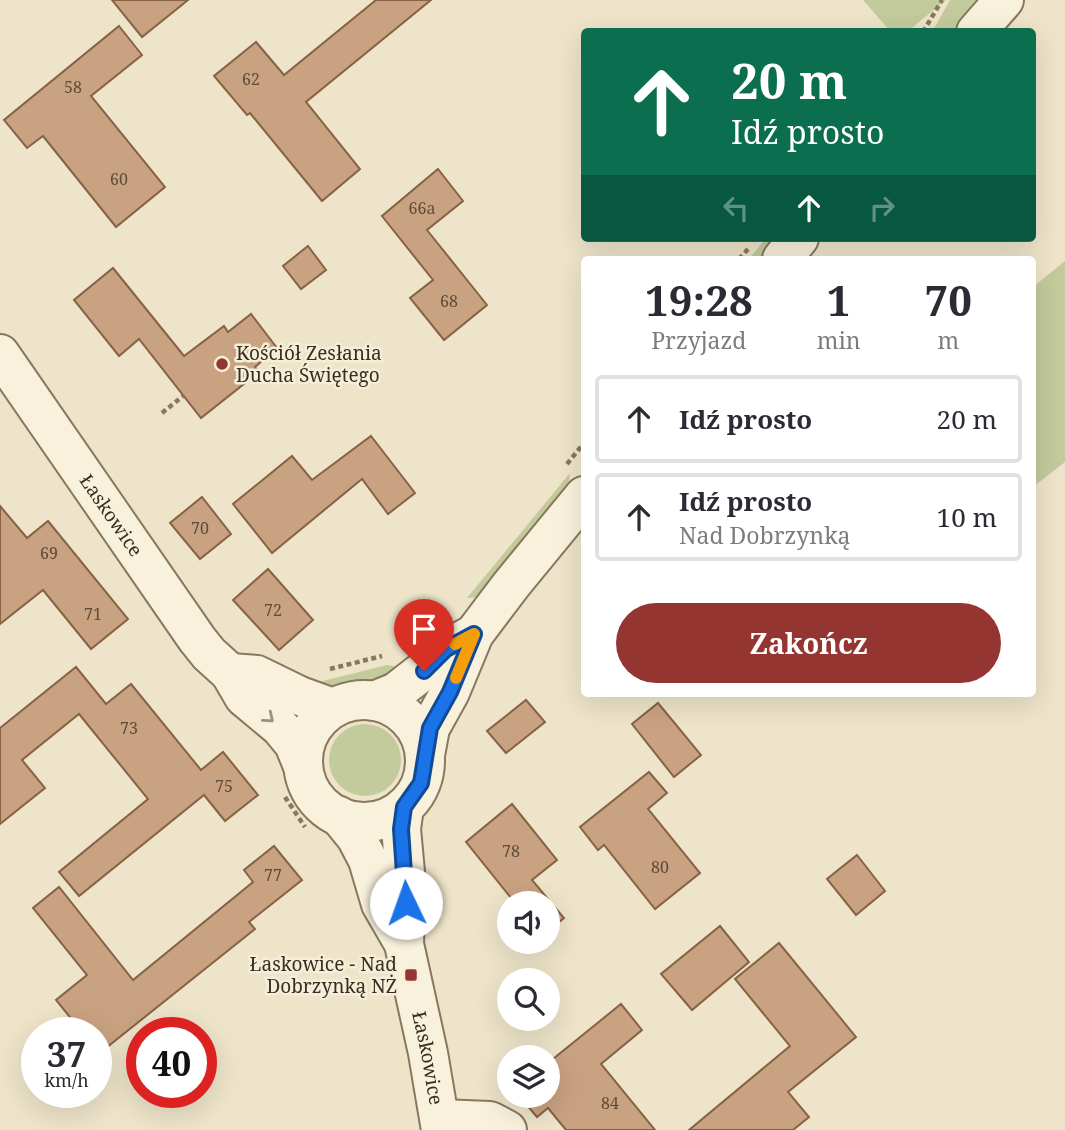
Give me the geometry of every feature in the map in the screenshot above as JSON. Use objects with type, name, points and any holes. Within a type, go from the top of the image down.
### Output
[{"type":"street","points":[[980,28],[1004,0]]},
{"type":"street","points":[[784,256],[796,242]]},
{"type":"street","name":"Łaskowice","points":[[0,354],[209,654],[229,673],[244,697],[280,727],[293,744],[292,778]]},
{"type":"street","points":[[425,755],[418,732],[403,713],[389,705],[373,701],[353,701],[333,708],[313,727],[292,778],[311,792],[328,810],[323,824],[373,821],[390,817],[404,807],[421,783],[430,728],[450,692],[474,634],[581,500]]},
{"type":"street","points":[[373,701],[396,692],[424,671],[446,649],[474,634]]},
{"type":"street","points":[[229,673],[257,675],[333,708]]},
{"type":"street","name":"Łaskowice","points":[[404,807],[401,829],[405,883],[404,944],[428,1053],[440,1124]]},
{"type":"street","name":"Łaskowice","points":[[323,824],[356,837],[368,860],[381,904],[404,944]]},
{"type":"street","points":[[440,1124],[490,1121],[507,1130]]},
{"type":"path","points":[[925,28],[942,0]]},
{"type":"path","points":[[162,412],[183,396]]},
{"type":"path","points":[[323,671],[388,655]]},
{"type":"path","points":[[292,778],[323,824]]},
{"type":"green space","points":[[863,0],[946,0],[912,28],[888,28]]},
{"type":"green space","points":[[950,0],[981,0],[955,28],[934,28]]},
{"type":"green space","points":[[763,242],[774,242],[762,256],[751,256]]},
{"type":"green space","points":[[1065,261],[1065,462],[1036,485],[1036,285]]},
{"type":"green space","points":[[570,473],[568,487],[479,597],[467,598]]},
{"type":"green space","points":[[387,665],[394,666],[403,673],[370,684],[333,690],[311,684]]},
{"type":"green space","points":[[365,724],[379,727],[391,734],[398,746],[401,760],[398,774],[391,786],[379,793],[365,796],[351,793],[339,786],[332,774],[329,760],[332,746],[339,734],[351,727]]},
{"type":"building","points":[[112,0],[188,0],[142,37]]},
{"type":"building","points":[[376,0],[431,0],[306,102],[360,169],[322,201],[250,113],[247,115],[214,76],[256,42],[284,75]]},
{"type":"building","points":[[119,26],[142,55],[91,96],[165,187],[116,227],[43,136],[27,148],[4,120]]},
{"type":"building","points":[[438,169],[463,201],[427,230],[487,305],[444,340],[410,298],[433,280],[382,216]]},
{"type":"building","points":[[308,246],[326,270],[301,289],[283,266]]},
{"type":"building","points":[[113,268],[184,356],[224,326],[228,332],[251,314],[277,348],[255,367],[259,372],[201,418],[139,339],[119,356],[74,300]]},
{"type":"building","points":[[371,436],[415,493],[388,514],[362,479],[272,553],[233,504],[292,456],[312,480]]},
{"type":"building","points":[[202,497],[231,534],[200,559],[170,523]]},
{"type":"building","points":[[0,506],[27,538],[48,521],[128,619],[91,649],[43,590],[0,624]]},
{"type":"building","points":[[268,569],[313,620],[279,650],[233,600]]},
{"type":"building","points":[[76,667],[106,704],[131,684],[201,770],[223,752],[258,795],[225,821],[204,795],[79,896],[59,872],[148,799],[79,714],[22,760],[45,788],[0,824],[0,728]]},
{"type":"building","points":[[526,700],[545,722],[506,753],[487,731]]},
{"type":"building","points":[[658,703],[701,755],[674,777],[632,724]]},
{"type":"building","points":[[649,772],[667,793],[648,809],[700,873],[655,909],[604,845],[598,850],[580,827]]},
{"type":"building","points":[[512,804],[557,860],[532,880],[541,891],[505,891],[466,842]]},
{"type":"building","points":[[274,846],[302,880],[249,922],[255,929],[145,1017],[126,1017],[126,1032],[112,1043],[112,1017],[70,1017],[56,1000],[87,975],[33,908],[59,887],[133,980],[253,882],[244,870]]},
{"type":"building","points":[[857,855],[885,891],[856,915],[827,879]]},
{"type":"building","points":[[720,926],[749,962],[692,1010],[661,974]]},
{"type":"building","points":[[779,943],[856,1037],[788,1092],[809,1117],[793,1130],[689,1130],[790,1046],[735,979]]},
{"type":"building","points":[[621,1004],[642,1030],[601,1064],[655,1130],[566,1130],[548,1108],[560,1108],[560,1053]]},
{"type":"building","points":[[529,1108],[548,1108],[537,1117]]},
{"type":"slow traffic","points":[[455,644],[474,634],[456,678]]},
{"type":"place","name":"Kościół Zesłania Ducha Świętego","points":[[222,364]]},
{"type":"place","name":"Łaskowice - Nad Dobrzynką NŻ","points":[[411,975]]},
{"type":"route","points":[[406,903],[401,829],[404,807],[421,783],[430,728],[450,692],[474,634],[446,649],[424,671]]}]
